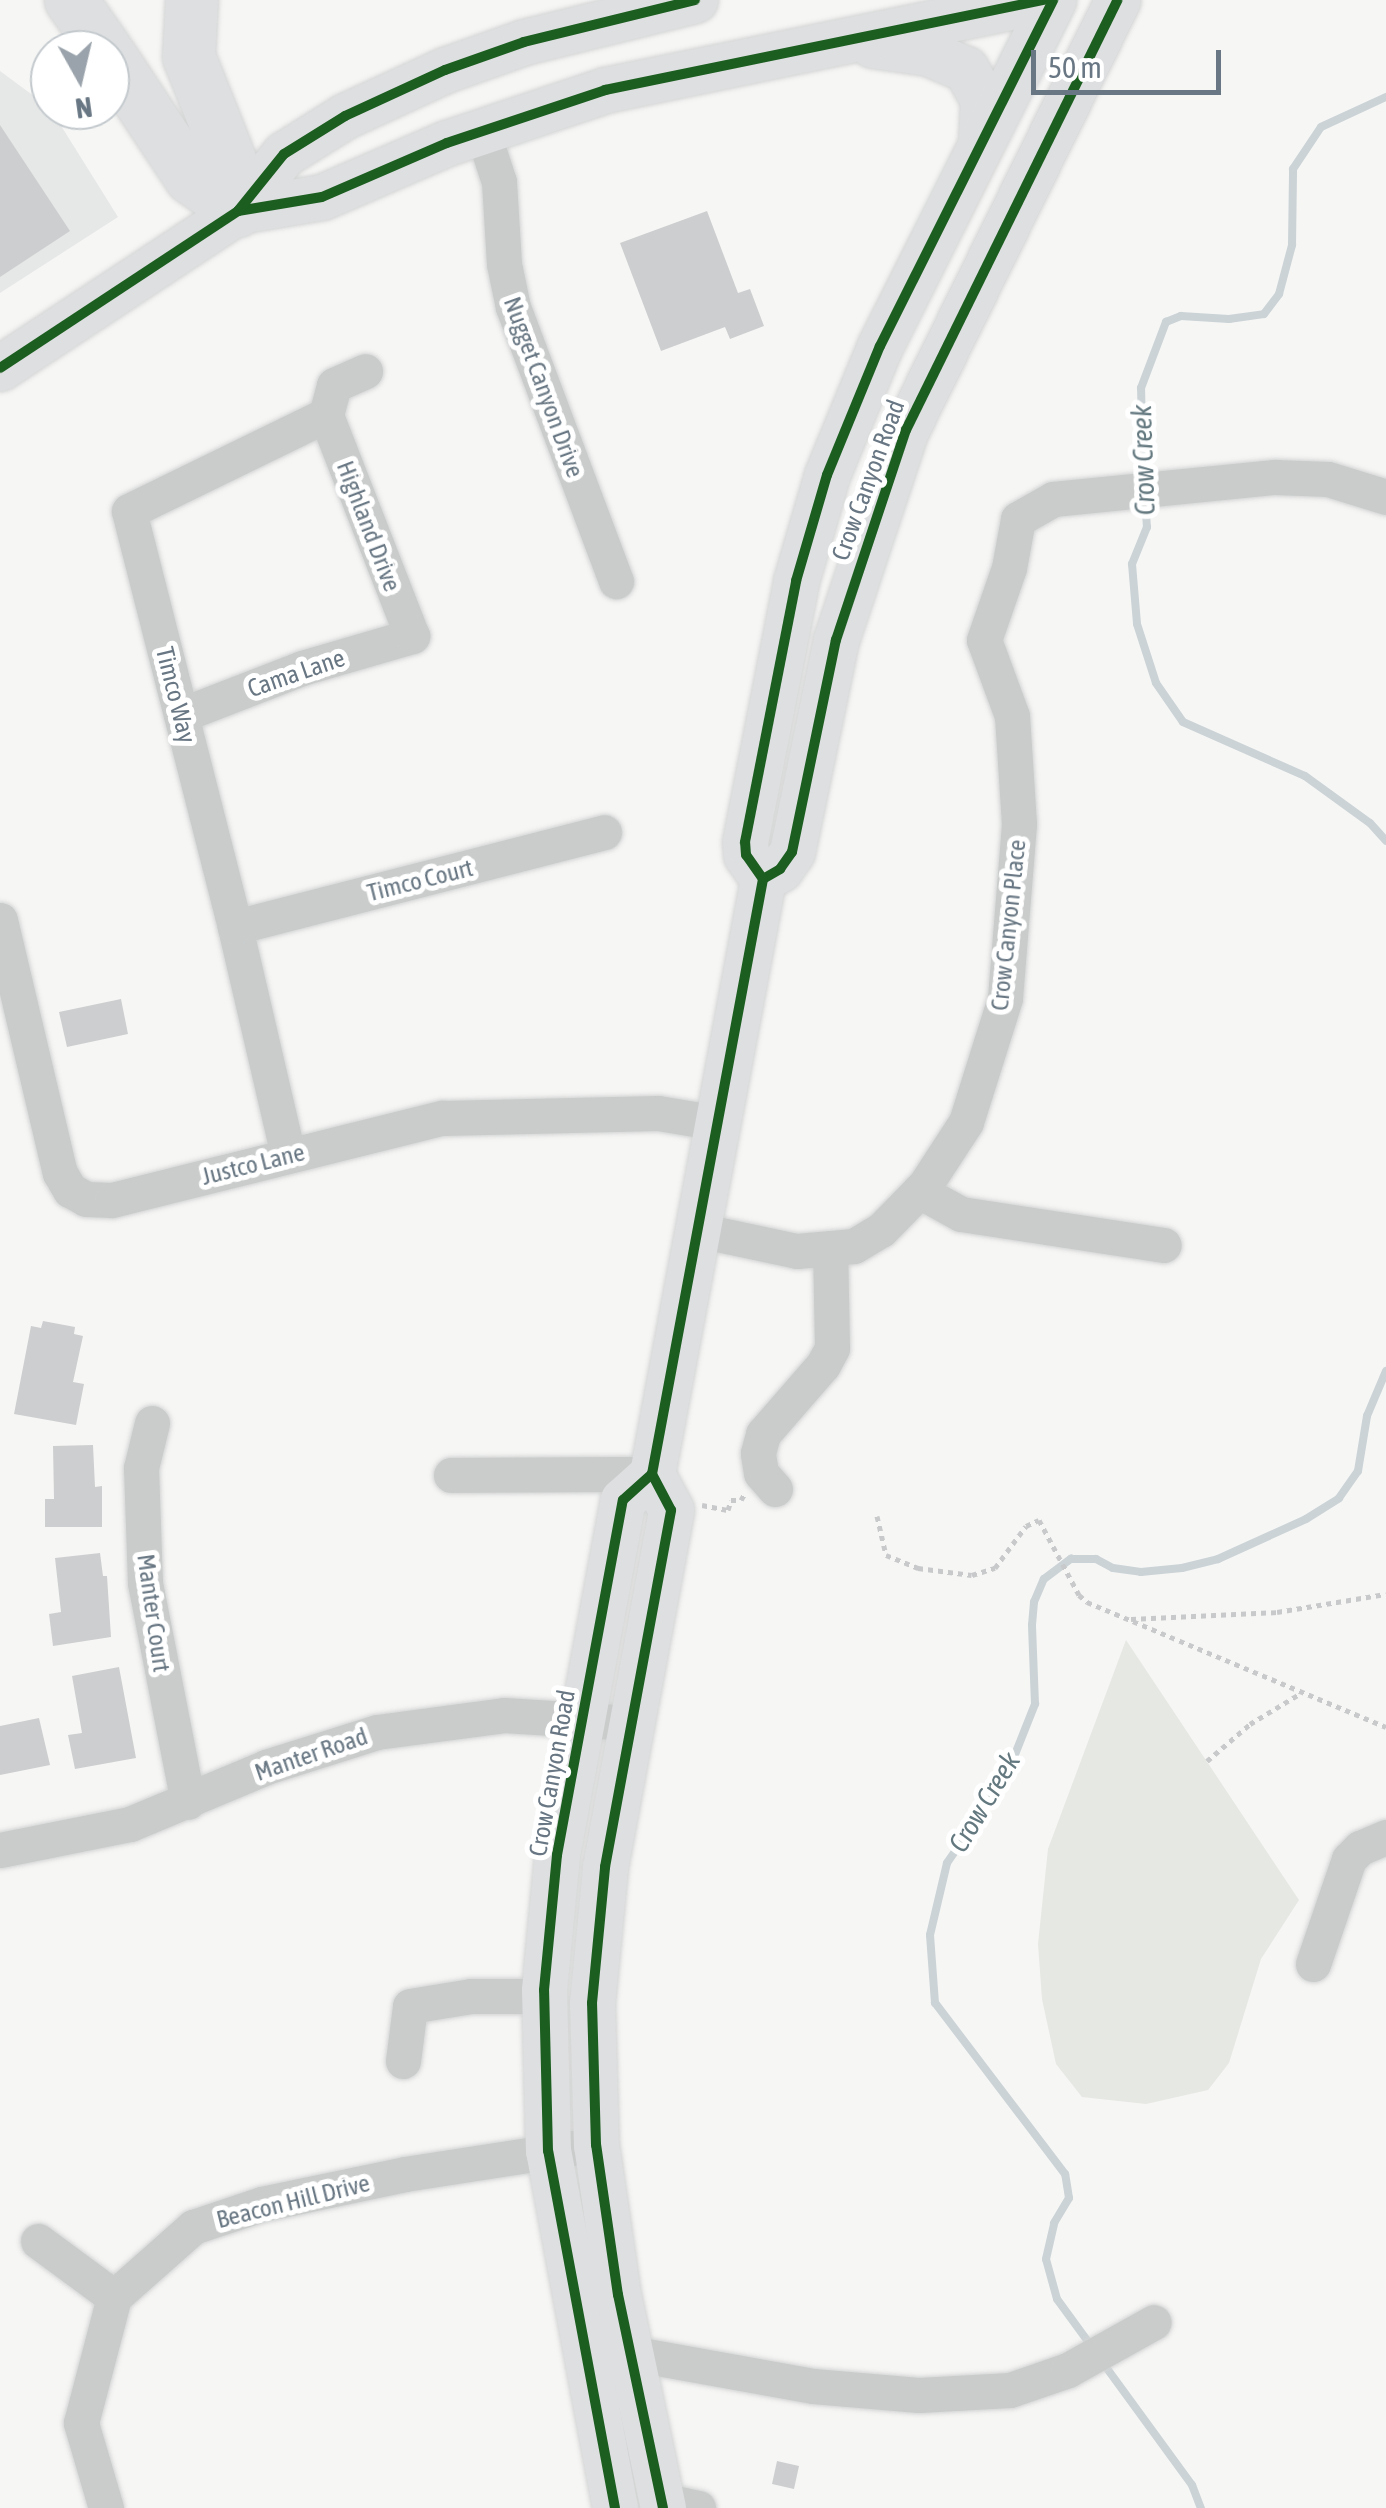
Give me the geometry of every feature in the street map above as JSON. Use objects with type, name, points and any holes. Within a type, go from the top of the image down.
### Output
[{"type":"highway","points":[[71,0],[92,30]]},
{"type":"highway","points":[[192,0],[189,57],[234,170],[238,210]]},
{"type":"highway","points":[[130,86],[191,178],[238,210]]},
{"type":"main road","points":[[0,368],[238,210],[284,154],[382,98],[549,34],[694,0]]},
{"type":"main road","points":[[238,210],[322,196],[482,130],[605,90],[1044,0]]},
{"type":"main road","name":"Crow Canyon Road","points":[[674,2505],[630,2353],[596,2146],[592,2057],[595,1948],[671,1510],[659,1486],[698,1230],[763,880],[746,855],[745,842],[783,640],[814,514],[880,346],[1053,0]]},
{"type":"main road","name":"Crow Canyon Road","points":[[763,880],[780,869],[792,852],[836,640],[901,442],[940,354],[1118,0]]},
{"type":"main road","points":[[840,41],[928,53],[966,69],[983,100],[980,143]]},
{"type":"main road","name":"Crow Canyon Road","points":[[616,2508],[548,2150],[544,1996],[554,1882],[623,1500],[659,1486]]},
{"type":"street","name":"Nugget Canyon Drive","points":[[482,130],[499,182],[504,264],[513,307],[616,582]]},
{"type":"street","points":[[326,415],[334,385],[365,371]]},
{"type":"street","name":"Highland Drive","points":[[326,415],[412,636]]},
{"type":"street","name":"Timco Way","points":[[288,1155],[235,927],[129,511],[326,415]]},
{"type":"street","name":"Crow Canyon Place","points":[[698,1230],[797,1250],[854,1246],[882,1230],[918,1192],[966,1122],[1005,998],[1018,806],[1012,716],[984,640],[1009,568],[1018,519],[1033,507],[1072,496],[1313,476],[1386,497]]},
{"type":"street","name":"Cama Lane","points":[[181,715],[302,668],[412,636]]},
{"type":"street","name":"Timco Court","points":[[235,927],[604,832]]},
{"type":"street","name":"Justco Lane","points":[[0,920],[60,1173],[70,1190],[95,1202],[426,1121],[472,1116],[650,1112],[718,1123]]},
{"type":"street","points":[[918,1192],[961,1214],[1164,1245]]},
{"type":"street","points":[[768,1481],[758,1453],[763,1434],[824,1364],[832,1348],[830,1248]]},
{"type":"street","name":"Manter Court","points":[[152,1423],[141,1468],[145,1583],[188,1802]]},
{"type":"street","points":[[451,1474],[659,1486]]},
{"type":"street","name":"Manter Road","points":[[0,1850],[130,1824],[266,1768],[377,1732],[504,1714],[582,1716],[632,1723]]},
{"type":"street","points":[[1313,1964],[1349,1859],[1360,1848],[1386,1837]]},
{"type":"street","points":[[402,2062],[410,2006],[471,1996],[544,1996]]},
{"type":"street","name":"Beacon Hill Drive","points":[[114,2297],[193,2227],[244,2209],[405,2174],[548,2150],[596,2146]]},
{"type":"street","points":[[38,2241],[114,2297],[80,2423],[106,2508]]},
{"type":"street","points":[[630,2353],[814,2386],[919,2395],[1010,2390],[1125,2340]]},
{"type":"path","points":[[659,1486],[728,1510],[731,1500],[740,1500],[768,1481]]},
{"type":"path","points":[[878,1516],[886,1556],[918,1568],[972,1575],[995,1568],[1026,1526],[1040,1520],[1079,1596],[1386,1727]]},
{"type":"path","points":[[1127,1619],[1277,1612],[1386,1594]]},
{"type":"path","points":[[1207,1762],[1250,1724],[1302,1693]]},
{"type":"shaded area","points":[[0,71],[30,93],[30,130],[64,130],[118,217],[0,293]]},
{"type":"shaded area","points":[[1126,1640],[1299,1900],[1261,1959],[1229,2063],[1208,2090],[1146,2104],[1082,2097],[1056,2064],[1042,1999],[1038,1944],[1048,1849]]},
{"type":"building","points":[[0,125],[70,231],[0,277]]},
{"type":"building","points":[[707,211],[738,293],[750,289],[764,326],[730,339],[725,327],[661,351],[620,243]]},
{"type":"building","points":[[121,999],[128,1034],[67,1047],[59,1012]]},
{"type":"building","points":[[43,1321],[75,1327],[74,1334],[83,1336],[73,1382],[84,1384],[76,1425],[14,1414],[31,1326],[41,1328]]},
{"type":"building","points":[[93,1445],[95,1487],[102,1486],[102,1527],[45,1527],[45,1499],[54,1499],[53,1446]]},
{"type":"building","points":[[100,1553],[103,1576],[107,1576],[111,1637],[53,1646],[49,1614],[61,1612],[55,1558]]},
{"type":"building","points":[[119,1667],[136,1758],[75,1769],[68,1735],[82,1733],[72,1676]]},
{"type":"building","points":[[39,1718],[50,1765],[0,1775],[0,1726]]},
{"type":"building","points":[[777,2461],[799,2466],[794,2489],[772,2484]]},
{"type":"waterway","name":"Crow Creek","points":[[1143,480],[1141,388],[1166,322],[1181,316],[1229,319],[1264,314],[1279,294],[1292,245],[1293,169],[1321,127],[1386,97]]},
{"type":"waterway","name":"Crow Creek","points":[[1145,499],[1147,527],[1132,564],[1137,624],[1156,683],[1183,722],[1305,776],[1370,823],[1386,841]]},
{"type":"waterway","name":"Crow Creek","points":[[1092,2347],[1057,2299],[1046,2259],[1054,2223],[1069,2198],[1065,2174],[935,2003],[930,1935],[947,1863],[1006,1777],[1035,1704],[1032,1625],[1034,1602],[1044,1579],[1071,1559],[1096,1559],[1113,1568],[1141,1572],[1182,1568],[1218,1559],[1306,1519],[1339,1498],[1358,1471],[1367,1416],[1386,1371]]},
{"type":"waterway","name":"Crow Creek","points":[[1103,2363],[1192,2485],[1201,2508]]},
{"type":"cycle path","points":[[0,368],[238,211],[284,154],[345,116],[445,70],[524,42],[695,0]]},
{"type":"cycle path","points":[[238,211],[322,197],[447,143],[605,90],[1045,0]]},
{"type":"cycle path","points":[[663,2508],[618,2295],[596,2145],[592,2003],[605,1867],[671,1510],[652,1474],[763,879],[746,855],[745,842],[796,581],[827,475],[880,346],[1053,0]]},
{"type":"cycle path","points":[[763,879],[780,869],[792,852],[836,640],[906,430],[1118,0]]},
{"type":"cycle path","points":[[615,2508],[548,2151],[544,1990],[557,1855],[623,1500],[652,1474]]}]
